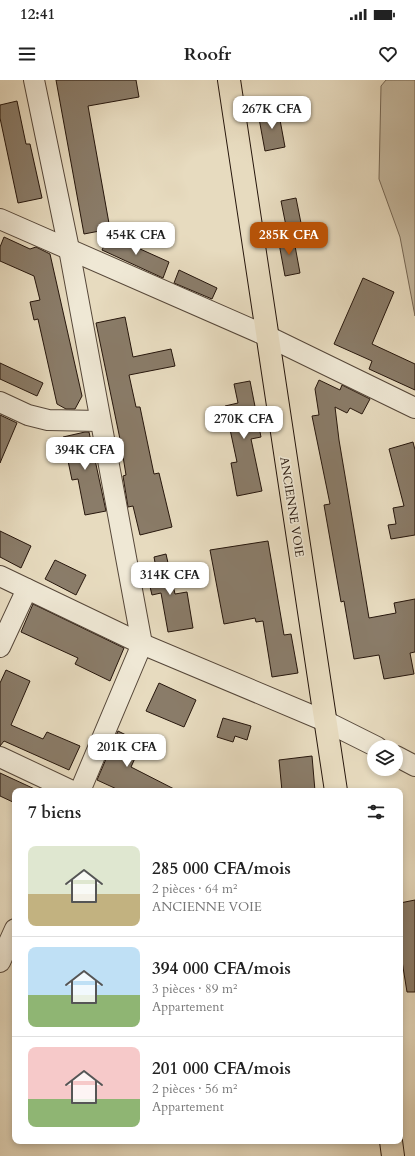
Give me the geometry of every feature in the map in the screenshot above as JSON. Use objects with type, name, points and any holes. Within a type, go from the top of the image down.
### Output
[{"type":"main road","name":"ANCIENNE VOIE","points":[[229,80],[324,721],[335,788]]},
{"type":"main road","points":[[391,1144],[393,1156]]},
{"type":"street","points":[[34,80],[69,250],[142,644],[81,788]]},
{"type":"street","points":[[0,219],[267,336],[415,408]]},
{"type":"street","points":[[0,402],[28,415],[48,420],[100,421]]},
{"type":"street","points":[[0,576],[142,644],[324,721],[367,742]]},
{"type":"street","points":[[0,647],[27,589]]},
{"type":"street","points":[[0,757],[66,788]]},
{"type":"street","points":[[403,760],[415,766]]},
{"type":"street","points":[[5,954],[12,936]]},
{"type":"shaded area","points":[[386,80],[415,80],[415,316],[400,237],[379,179],[381,86]]},
{"type":"building","points":[[56,80],[136,80],[139,97],[88,106],[110,229],[84,234]]},
{"type":"building","points":[[17,101],[26,144],[30,144],[42,198],[18,203],[0,118],[0,105]]},
{"type":"building","points":[[278,109],[285,147],[265,151],[258,113]]},
{"type":"building","points":[[296,198],[302,228],[287,231],[281,201]]},
{"type":"building","points":[[109,235],[169,262],[163,278],[102,250]]},
{"type":"building","points":[[293,235],[300,273],[285,276],[278,238]]},
{"type":"building","points":[[4,237],[30,249],[36,247],[50,254],[82,396],[75,409],[66,409],[57,404],[38,319],[34,320],[30,302],[40,300],[34,276],[0,261],[0,247]]},
{"type":"building","points":[[179,270],[217,288],[212,299],[174,283]]},
{"type":"building","points":[[363,278],[394,292],[372,344],[415,364],[415,390],[369,369],[372,361],[334,344]]},
{"type":"building","points":[[125,317],[133,357],[171,349],[175,366],[129,375],[136,407],[140,407],[154,474],[159,473],[172,527],[140,535],[133,506],[128,507],[123,476],[126,475],[121,444],[96,323]]},
{"type":"building","points":[[0,363],[43,383],[37,396],[0,379]]},
{"type":"building","points":[[319,380],[340,390],[342,385],[370,399],[362,414],[350,408],[347,413],[335,407],[339,440],[369,618],[396,613],[394,603],[415,599],[415,652],[410,653],[414,674],[384,679],[379,655],[354,659],[344,601],[341,602],[324,505],[330,504],[312,416],[319,415],[315,389]]},
{"type":"building","points":[[250,381],[261,437],[251,439],[262,491],[237,496],[231,463],[237,462],[225,406],[238,403],[234,384]]},
{"type":"building","points":[[0,415],[17,423],[0,463]]},
{"type":"building","points":[[89,432],[106,511],[85,515],[78,479],[72,480],[63,437]]},
{"type":"building","points":[[413,442],[415,450],[415,535],[391,539],[388,525],[396,524],[393,508],[404,506],[389,449]]},
{"type":"building","points":[[0,531],[31,546],[21,568],[0,557]]},
{"type":"building","points":[[268,541],[284,635],[291,634],[298,673],[272,677],[263,621],[256,622],[255,618],[224,624],[210,550]]},
{"type":"building","points":[[166,554],[175,594],[187,592],[193,628],[168,632],[161,593],[152,595],[146,570],[156,568],[154,557]]},
{"type":"building","points":[[55,560],[86,575],[76,595],[45,579]]},
{"type":"building","points":[[33,604],[124,648],[110,681],[75,664],[78,658],[21,632]]},
{"type":"building","points":[[6,670],[30,681],[11,725],[43,739],[47,732],[80,746],[69,770],[4,741],[0,746],[0,683]]},
{"type":"building","points":[[159,683],[196,700],[184,727],[146,711]]},
{"type":"building","points":[[223,718],[251,726],[247,740],[235,736],[233,742],[217,737]]},
{"type":"building","points":[[118,731],[142,743],[131,767],[172,788],[114,788],[97,780]]},
{"type":"building","points":[[312,756],[315,788],[282,788],[279,760]]},
{"type":"building","points":[[0,773],[32,788],[12,788],[12,802],[0,796]]},
{"type":"building","points":[[415,900],[415,992],[407,992],[403,967],[403,902]]}]
